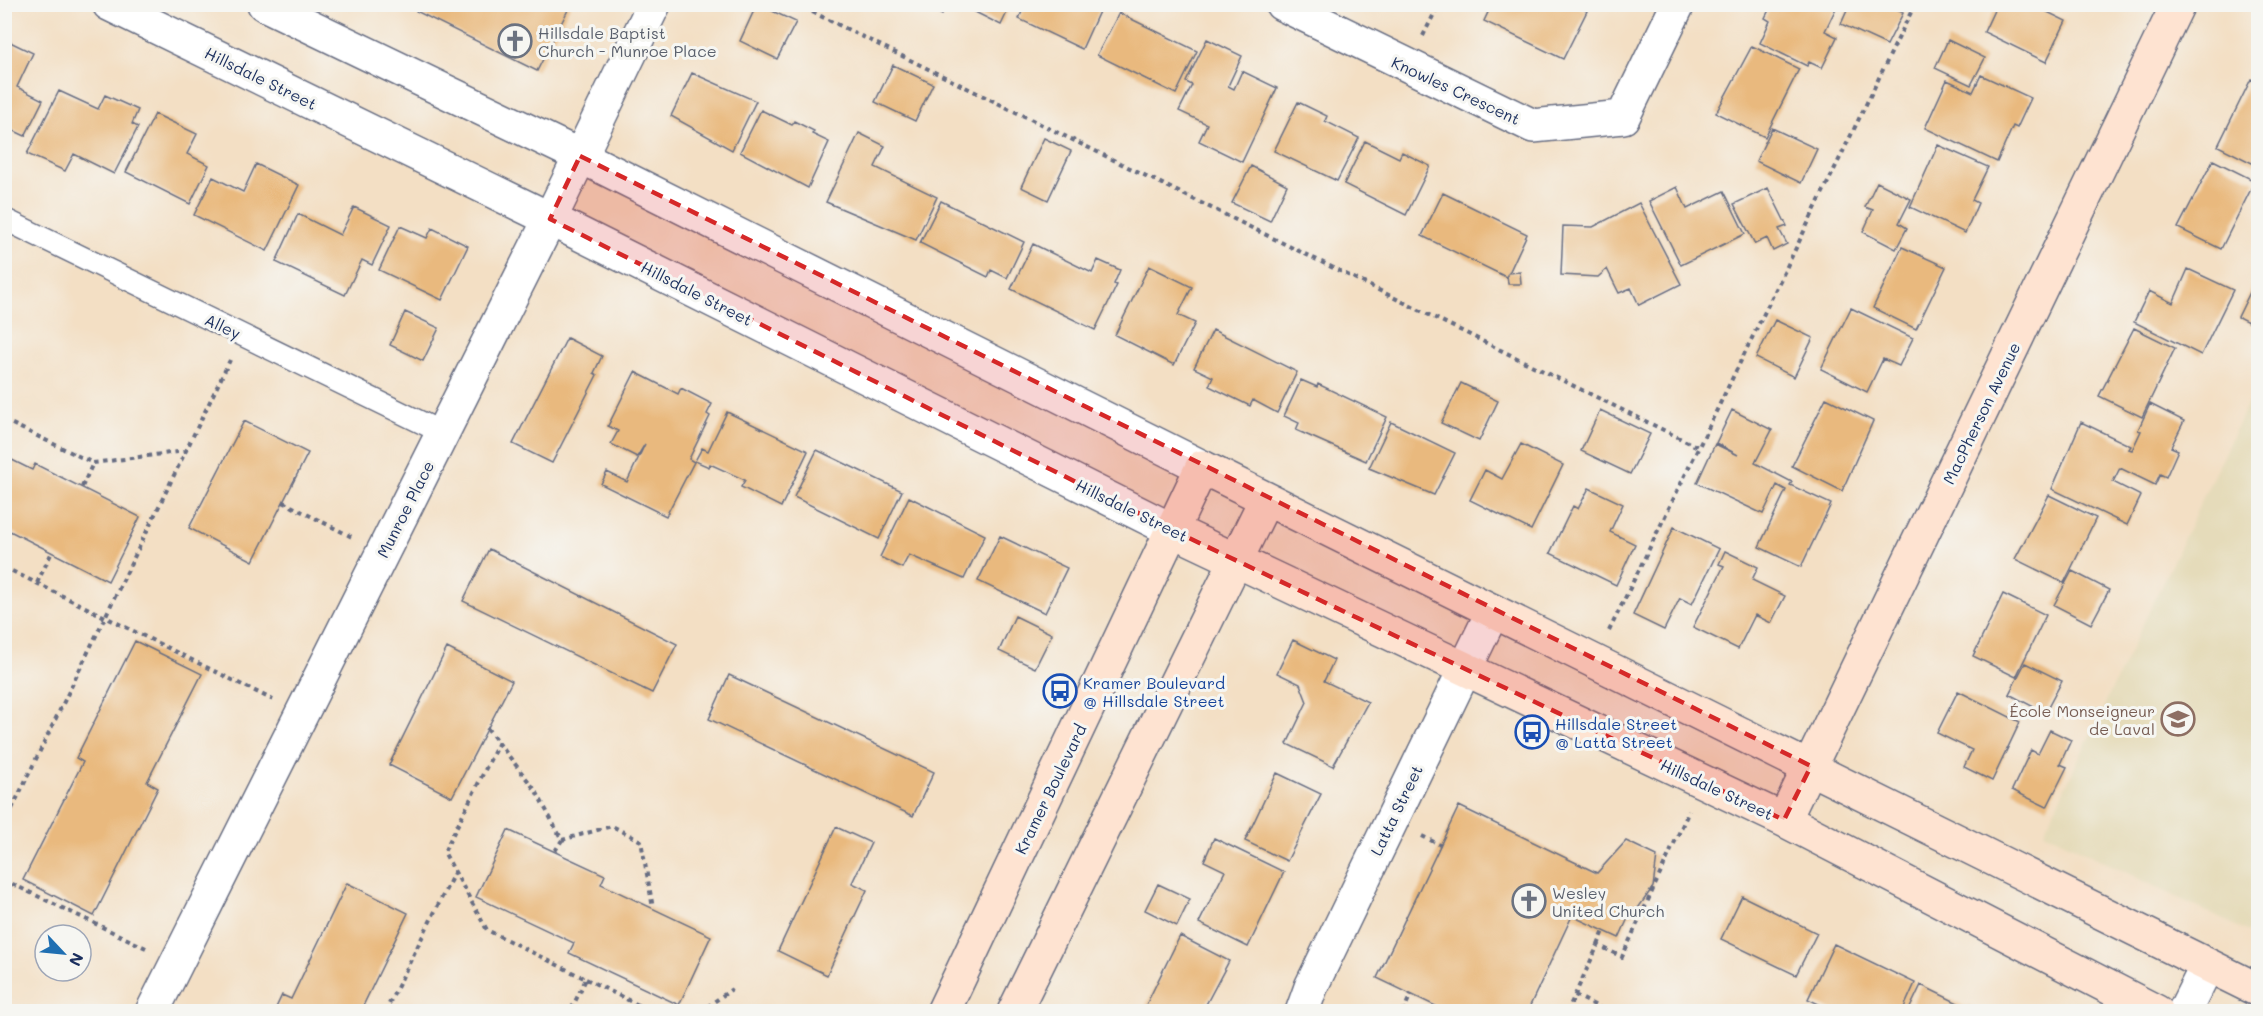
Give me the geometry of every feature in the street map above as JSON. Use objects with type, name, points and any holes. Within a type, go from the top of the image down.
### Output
[{"type":"street","name":"Hillsdale Street","points":[[109,4],[550,219],[1172,530],[1702,784],[1784,820],[2157,1011]]},
{"type":"street","points":[[264,4],[580,156],[1266,499],[1811,766],[2206,966],[2259,990]]},
{"type":"street","name":"Munroe Place","points":[[152,1011],[550,219],[654,4]]},
{"type":"street","name":"Knowles Crescent","points":[[1282,4],[1533,126],[1623,117],[1678,4]]},
{"type":"street","name":"MacPherson Avenue","points":[[1784,820],[2178,4]]},
{"type":"street","name":"Kramer Boulevard","points":[[943,1011],[1202,467]]},
{"type":"street","points":[[1014,1011],[1266,499]]},
{"type":"street","name":"Latta Street","points":[[1302,1011],[1311,987],[1493,611]]},
{"type":"street","points":[[2184,1011],[2206,966]]},
{"type":"lane","name":"Alley","points":[[4,219],[442,433]]},
{"type":"path","points":[[796,4],[1700,448]]},
{"type":"path","points":[[1594,661],[1915,4]]},
{"type":"path","points":[[4,825],[242,335]]},
{"type":"path","points":[[4,420],[93,463],[186,452]]},
{"type":"path","points":[[82,488],[93,463]]},
{"type":"path","points":[[283,502],[383,552]]},
{"type":"path","points":[[37,583],[52,552]]},
{"type":"path","points":[[4,567],[301,714]]},
{"type":"path","points":[[488,728],[536,791],[562,840]]},
{"type":"path","points":[[499,742],[444,852],[487,930],[652,1011]]},
{"type":"path","points":[[1598,945],[1622,957],[1702,784]]},
{"type":"path","points":[[555,851],[562,840],[612,826],[641,841],[653,908]]},
{"type":"path","points":[[385,1011],[454,871]]},
{"type":"path","points":[[4,880],[177,962]]},
{"type":"path","points":[[1567,1011],[1604,931]]},
{"type":"path","points":[[570,1011],[586,979]]},
{"type":"path","points":[[700,1011],[732,989]]},
{"type":"path","points":[[1403,1011],[1411,994]]},
{"type":"path","points":[[1575,995],[1608,1011]]},
{"type":"highlighted area","points":[[580,156],[1811,766],[1784,820],[1172,530],[550,219]]},
{"type":"shaded area","name":"École Monseigneur de Laval","points":[[2258,382],[2258,937],[2044,832]]},
{"type":"building","name":"Hillsdale Baptist Church - Munroe Place","points":[[419,4],[571,4],[537,71],[416,11]]},
{"type":"building","points":[[757,4],[796,22],[777,59],[740,41]]},
{"type":"building","points":[[921,4],[947,4],[942,15]]},
{"type":"building","points":[[959,4],[1011,4],[1001,25]]},
{"type":"building","points":[[1025,4],[1096,4],[1101,7],[1082,49],[1019,19]]},
{"type":"building","points":[[1492,4],[1575,4],[1587,11],[1563,59],[1484,21]]},
{"type":"building","points":[[1772,4],[1838,4],[1825,31],[1837,37],[1822,68],[1809,62],[1807,66],[1760,43],[1770,21],[1765,18]]},
{"type":"building","points":[[1850,4],[1885,4],[1903,13],[1887,45],[1841,24]]},
{"type":"building","points":[[1997,4],[2031,4],[2066,21],[2046,62],[1984,32]]},
{"type":"building","points":[[1119,13],[1197,51],[1176,94],[1097,55]]},
{"type":"building","points":[[4,39],[33,53],[17,87],[43,100],[25,136],[4,126]]},
{"type":"building","points":[[1207,39],[1242,56],[1228,86],[1234,89],[1242,71],[1277,88],[1242,162],[1199,141],[1207,124],[1179,111],[1192,85],[1186,82]]},
{"type":"building","points":[[1948,40],[1985,58],[1971,85],[1935,68]]},
{"type":"building","points":[[1752,46],[1799,69],[1765,137],[1716,113]]},
{"type":"building","points":[[893,65],[933,84],[915,121],[875,102]]},
{"type":"building","points":[[692,73],[756,101],[732,150],[671,116]]},
{"type":"building","points":[[1981,75],[2031,98],[2017,128],[2013,126],[1997,162],[1925,128],[1947,80],[1973,92]]},
{"type":"building","points":[[2251,79],[2258,83],[2258,166],[2218,146]]},
{"type":"building","points":[[59,91],[98,109],[105,95],[138,110],[132,124],[138,127],[114,174],[74,154],[65,171],[27,154]]},
{"type":"building","points":[[1298,102],[1327,116],[1325,121],[1359,138],[1337,181],[1274,151]]},
{"type":"building","points":[[761,110],[792,125],[794,121],[814,131],[812,134],[829,142],[808,188],[740,152]]},
{"type":"building","points":[[155,114],[197,134],[187,154],[209,165],[190,204],[126,172]]},
{"type":"building","points":[[1772,128],[1817,149],[1801,183],[1756,161]]},
{"type":"building","points":[[859,133],[885,146],[875,167],[937,197],[916,240],[826,202]]},
{"type":"building","points":[[1044,138],[1071,151],[1048,200],[1021,187]]},
{"type":"building","points":[[1365,141],[1399,158],[1402,152],[1430,166],[1406,215],[1344,184]]},
{"type":"building","points":[[1938,145],[1988,167],[1972,200],[1978,203],[1965,233],[1910,207]]},
{"type":"building","points":[[2213,160],[2255,181],[2221,249],[2178,228]]},
{"type":"building","points":[[256,164],[299,185],[267,251],[194,215],[213,177],[243,192]]},
{"type":"building","points":[[1251,166],[1287,185],[1270,221],[1232,203]]},
{"type":"building","points":[[1877,182],[1911,199],[1899,223],[1907,228],[1896,249],[1863,232],[1873,210],[1865,207]]},
{"type":"building","points":[[1677,187],[1687,209],[1724,191],[1745,234],[1681,265],[1649,201]]},
{"type":"building","points":[[1768,188],[1787,226],[1779,229],[1787,244],[1773,251],[1767,238],[1755,244],[1734,204]]},
{"type":"building","points":[[1443,193],[1527,234],[1509,273],[1520,272],[1521,284],[1508,284],[1507,275],[1506,277],[1422,236]]},
{"type":"building","points":[[941,201],[1024,242],[1007,278],[991,270],[988,277],[920,243]]},
{"type":"building","points":[[1639,203],[1681,284],[1639,305],[1631,288],[1619,293],[1607,269],[1598,277],[1561,275],[1563,226],[1593,227]]},
{"type":"building","points":[[354,207],[391,225],[372,265],[362,260],[345,295],[276,262],[298,214],[340,235]]},
{"type":"building","points":[[400,226],[427,238],[432,228],[468,246],[442,300],[379,270]]},
{"type":"building","points":[[1033,244],[1092,273],[1098,260],[1120,270],[1114,284],[1117,285],[1095,330],[1011,289]]},
{"type":"building","points":[[1902,247],[1946,267],[1916,329],[1873,308]]},
{"type":"building","points":[[1149,266],[1192,287],[1178,315],[1195,323],[1174,365],[1115,335]]},
{"type":"building","points":[[2188,269],[2233,290],[2201,355],[2134,322],[2149,291],[2173,303]]},
{"type":"building","points":[[2255,282],[2258,284],[2258,327],[2238,317]]},
{"type":"building","points":[[1851,308],[1913,338],[1899,366],[1883,359],[1867,392],[1821,369]]},
{"type":"building","points":[[405,312],[439,328],[423,361],[390,345]]},
{"type":"building","points":[[1775,320],[1813,338],[1794,377],[1756,358]]},
{"type":"building","points":[[2134,328],[2175,348],[2142,417],[2099,396]]},
{"type":"building","points":[[1213,330],[1297,372],[1277,413],[1253,400],[1250,406],[1209,386],[1213,377],[1194,368]]},
{"type":"building","points":[[567,338],[602,356],[594,373],[597,375],[552,463],[513,444]]},
{"type":"building","points":[[635,372],[678,394],[681,388],[712,404],[707,414],[710,416],[689,459],[694,462],[666,516],[601,484],[607,472],[627,482],[645,444],[637,457],[611,444],[618,431],[608,426]]},
{"type":"building","points":[[1301,380],[1317,387],[1318,384],[1387,417],[1366,461],[1296,430],[1299,423],[1284,416]]},
{"type":"building","points":[[1461,383],[1498,401],[1479,441],[1441,423]]},
{"type":"building","points":[[1826,398],[1873,421],[1842,491],[1792,466]]},
{"type":"building","points":[[2150,404],[2184,421],[2171,447],[2178,450],[2166,477],[2160,474],[2155,485],[2120,468],[2113,482],[2141,496],[2127,525],[2052,489],[2081,422],[2131,446],[2129,449],[2132,450]]},
{"type":"building","points":[[1600,410],[1650,434],[1630,474],[1581,451]]},
{"type":"building","points":[[1732,410],[1772,430],[1755,463],[1792,482],[1790,485],[1831,504],[1801,567],[1759,547],[1786,490],[1777,485],[1763,514],[1697,483],[1715,444],[1738,455],[1716,443]]},
{"type":"building","points":[[727,412],[808,451],[781,507],[741,487],[745,480],[710,464],[709,467],[695,461],[702,448],[708,451]]},
{"type":"building","points":[[244,421],[308,453],[253,561],[189,528]]},
{"type":"building","points":[[1391,422],[1455,453],[1434,495],[1369,468]]},
{"type":"building","points":[[1521,444],[1563,465],[1531,530],[1470,500],[1485,470],[1502,479]]},
{"type":"building","points":[[817,450],[902,491],[879,539],[794,497]]},
{"type":"building","points":[[4,456],[32,470],[35,464],[140,517],[108,581],[4,528]]},
{"type":"building","points":[[1589,488],[1623,504],[1610,532],[1635,544],[1616,585],[1550,553],[1573,506],[1578,509]]},
{"type":"building","points":[[2049,495],[2096,518],[2064,583],[2015,559]]},
{"type":"building","points":[[909,497],[985,535],[964,579],[909,555],[902,568],[880,557]]},
{"type":"building","points":[[1674,527],[1719,549],[1692,604],[1680,598],[1664,630],[1633,615]]},
{"type":"building","points":[[1000,536],[1067,568],[1045,613],[978,581]]},
{"type":"building","points":[[489,549],[677,644],[652,693],[463,601]]},
{"type":"building","points":[[1725,551],[1758,567],[1752,580],[1785,596],[1771,623],[1755,615],[1738,649],[1693,627],[1724,566],[1719,564]]},
{"type":"building","points":[[2072,571],[2109,590],[2091,624],[2054,605]]},
{"type":"building","points":[[2003,594],[2046,615],[2016,677],[1973,656]]},
{"type":"building","points":[[1015,616],[1052,634],[1035,668],[999,651]]},
{"type":"building","points":[[1293,640],[1334,660],[1324,681],[1368,702],[1333,766],[1287,744],[1307,702],[1300,684],[1277,673]]},
{"type":"building","points":[[135,641],[202,674],[147,782],[158,788],[94,916],[23,880],[83,762],[76,758]]},
{"type":"building","points":[[447,648],[512,681],[452,797],[389,765]]},
{"type":"building","points":[[2025,663],[2062,681],[2045,713],[2009,694]]},
{"type":"building","points":[[729,675],[934,772],[913,816],[709,719]]},
{"type":"building","points":[[1958,691],[2020,722],[1992,781],[1964,767],[1972,750],[1937,733]]},
{"type":"building","points":[[2050,730],[2071,740],[2060,764],[2067,767],[2047,807],[2012,790],[2031,750],[2038,754]]},
{"type":"building","points":[[1277,773],[1321,794],[1287,861],[1245,841]]},
{"type":"building","name":"Wesley United Church","points":[[1459,806],[1597,873],[1626,841],[1657,856],[1653,887],[1634,914],[1629,916],[1619,938],[1572,916],[1527,1012],[1448,1012],[1377,978]]},
{"type":"building","points":[[836,827],[871,843],[852,883],[867,890],[827,975],[778,951]]},
{"type":"building","points":[[508,830],[605,875],[601,884],[711,936],[679,1005],[569,953],[574,943],[476,897]]},
{"type":"building","points":[[1214,838],[1284,872],[1248,947],[1199,923],[1225,871],[1204,861]]},
{"type":"building","points":[[347,883],[408,913],[360,1012],[274,1012],[282,995],[291,999]]},
{"type":"building","points":[[1158,884],[1190,899],[1177,926],[1145,910]]},
{"type":"building","points":[[1742,896],[1817,933],[1796,975],[1721,939]]},
{"type":"building","points":[[1180,936],[1229,961],[1202,1012],[1159,1012],[1146,1005]]},
{"type":"building","points":[[1834,944],[1915,983],[1902,1012],[1835,1012],[1808,999]]},
{"type":"building","points":[[1921,985],[1968,1008],[1969,1005],[1983,1012],[1908,1012]]},
{"type":"place","name":"Hillsdale Baptist Church - Munroe Place","points":[[515,41]]},
{"type":"place","name":"Kramer Boulevard @ Hillsdale Street","points":[[1060,691]]},
{"type":"place","name":"École Monseigneur de Laval","points":[[2178,719]]},
{"type":"place","name":"Hillsdale Street @ Latta Street","points":[[1532,732]]},
{"type":"place","name":"Wesley United Church","points":[[1529,901]]}]
